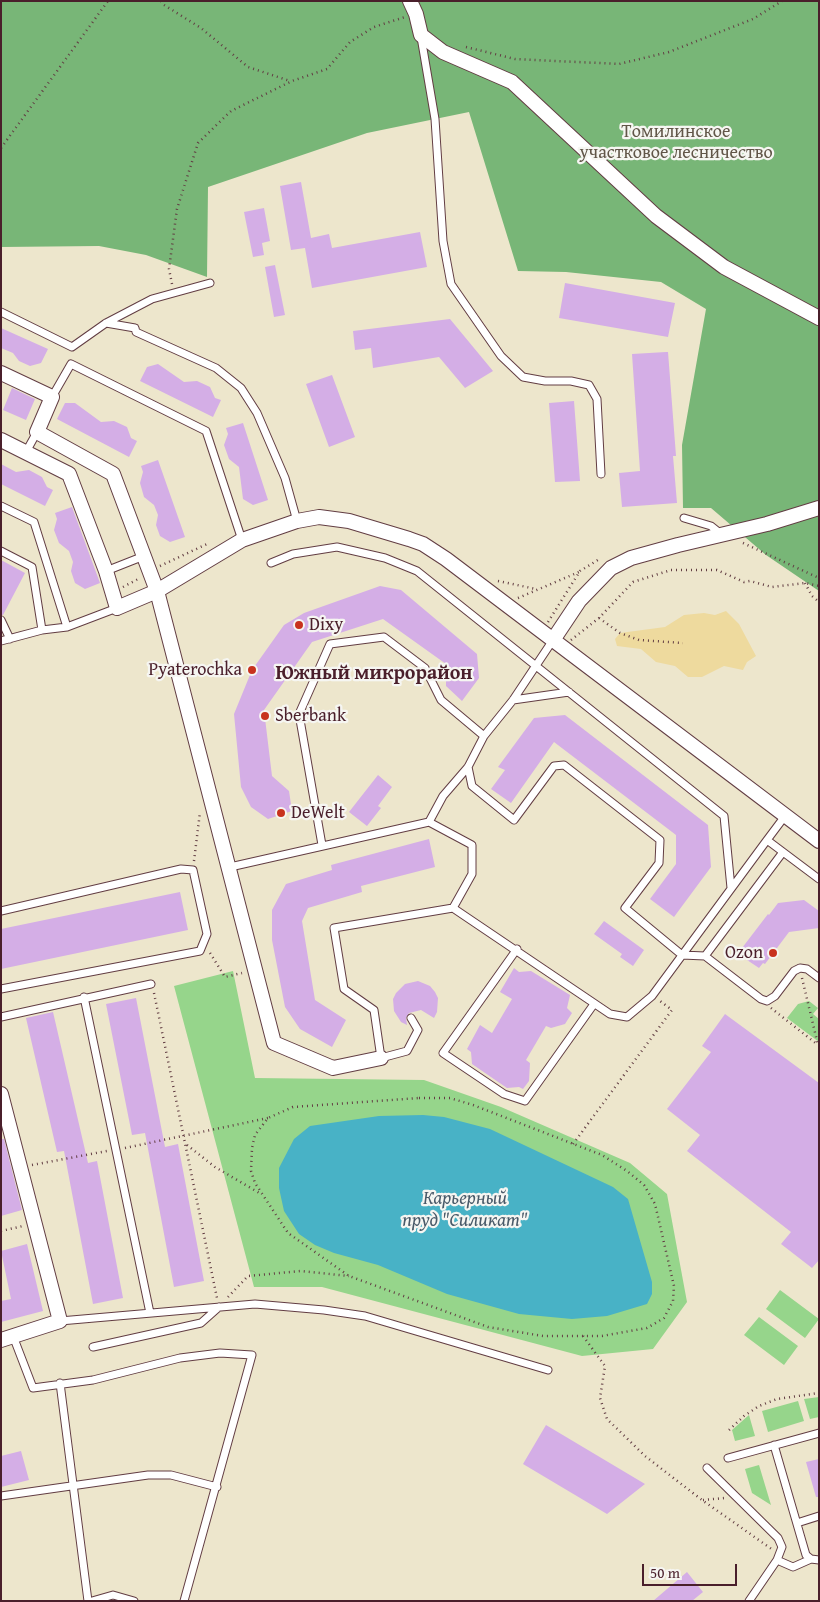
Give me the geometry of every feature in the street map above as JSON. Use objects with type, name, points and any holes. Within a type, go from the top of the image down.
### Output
[{"type":"street","points":[[413,8],[421,36],[443,52],[512,82],[656,216],[724,267],[819,318]]},
{"type":"street","points":[[1,373],[52,397],[36,432],[113,474],[157,591],[230,867],[274,1043],[333,1068],[381,1058]]},
{"type":"street","points":[[1,440],[69,474],[106,571],[117,608],[157,591],[242,540],[297,521],[319,517],[349,521],[423,544],[819,841]]},
{"type":"street","points":[[558,644],[579,601],[611,568],[631,558],[767,524],[819,508]]},
{"type":"street","points":[[1,1094],[60,1321],[7,1338]]},
{"type":"lane","points":[[421,36],[435,119],[443,241],[451,284],[501,356],[523,377],[545,381],[571,381],[589,385],[597,399],[601,474]]},
{"type":"lane","points":[[1,312],[72,347],[106,323],[152,299],[210,283]]},
{"type":"lane","points":[[106,323],[135,328],[136,332],[216,368],[241,388],[257,413],[284,478],[297,521]]},
{"type":"lane","points":[[52,397],[71,364],[206,431],[242,540]]},
{"type":"lane","points":[[26,452],[36,432]]},
{"type":"lane","points":[[1,506],[34,522],[67,627]]},
{"type":"lane","points":[[684,518],[711,526],[722,534]]},
{"type":"lane","points":[[271,563],[293,554],[337,547],[385,558],[417,571],[535,668],[569,692],[724,816],[731,888]]},
{"type":"lane","points":[[1,551],[32,567],[42,630]]},
{"type":"lane","points":[[106,571],[144,556]]},
{"type":"lane","points":[[1,641],[42,630],[67,627],[117,608]]},
{"type":"lane","points":[[1,620],[10,639]]},
{"type":"lane","points":[[322,845],[299,714],[330,644],[384,637],[425,668],[441,700],[484,736]]},
{"type":"lane","points":[[429,822],[443,796],[468,767],[484,736],[513,700],[535,668],[558,644]]},
{"type":"lane","points":[[513,700],[569,692]]},
{"type":"lane","points":[[468,767],[472,786],[514,820],[554,766],[564,765],[660,840],[659,862],[625,908],[682,955],[705,956],[760,999],[767,1001],[775,996],[794,971],[800,968],[807,969],[819,978]]},
{"type":"lane","points":[[411,1018],[418,1030],[407,1051],[381,1058],[374,1010],[344,989],[334,928],[453,908],[517,949],[594,1004],[610,1014],[627,1017],[652,996],[785,816]]},
{"type":"lane","points":[[230,867],[429,822],[472,846],[472,874],[453,908]]},
{"type":"lane","points":[[767,840],[819,879]]},
{"type":"lane","points":[[705,956],[784,852]]},
{"type":"lane","points":[[1,911],[181,869],[193,870],[207,934],[200,951],[1,989]]},
{"type":"lane","points":[[517,949],[443,1053],[504,1094],[525,1101],[594,1004]]},
{"type":"lane","points":[[1,1016],[151,984]]},
{"type":"lane","points":[[84,997],[150,1313]]},
{"type":"lane","points":[[60,1321],[255,1304],[365,1316],[548,1370]]},
{"type":"lane","points":[[93,1347],[201,1323],[219,1307]]},
{"type":"lane","points":[[7,1338],[32,1388],[93,1380],[180,1358],[220,1353],[252,1355],[184,1601]]},
{"type":"lane","points":[[60,1383],[88,1601]]},
{"type":"lane","points":[[728,1458],[819,1433]]},
{"type":"lane","points":[[774,1445],[806,1555],[810,1559]]},
{"type":"lane","points":[[707,1468],[778,1538],[782,1546],[779,1558],[749,1601]]},
{"type":"lane","points":[[1,1496],[148,1475],[171,1475],[217,1487]]},
{"type":"lane","points":[[797,1523],[819,1516]]},
{"type":"lane","points":[[779,1558],[793,1567],[810,1559],[819,1560]]},
{"type":"lane","points":[[92,1601],[113,1595],[134,1601]]},
{"type":"path","points":[[1,148],[108,1]]},
{"type":"path","points":[[161,1],[164,5],[201,28],[248,67],[292,82]]},
{"type":"path","points":[[458,45],[515,59],[619,64],[669,52],[753,19],[782,1]]},
{"type":"path","points":[[174,293],[169,270],[177,209],[198,143],[231,111],[292,82],[327,69],[350,42],[374,27],[413,8]]},
{"type":"path","points":[[722,534],[819,578]]},
{"type":"path","points":[[157,568],[214,541]]},
{"type":"path","points":[[558,644],[599,618],[633,582],[671,570],[717,570],[744,582],[750,581],[772,587],[805,583],[819,586]]},
{"type":"path","points":[[505,604],[580,571]]},
{"type":"path","points":[[493,580],[538,590]]},
{"type":"path","points":[[805,583],[812,596],[818,601]]},
{"type":"path","points":[[599,618],[620,633],[639,640],[683,643]]},
{"type":"path","points":[[193,870],[200,811]]},
{"type":"path","points":[[204,942],[225,977],[256,970]]},
{"type":"path","points":[[800,968],[818,1045]]},
{"type":"path","points":[[151,984],[219,1307]]},
{"type":"path","points":[[573,1144],[672,1010],[652,996]]},
{"type":"path","points":[[767,1001],[773,1012],[818,1045]]},
{"type":"path","points":[[20,1167],[116,1150],[268,1118],[293,1107],[419,1098],[450,1098],[473,1104],[602,1155],[627,1171],[644,1185],[655,1204],[674,1286],[673,1301],[664,1318],[647,1328],[602,1336],[543,1336],[488,1327],[349,1276],[301,1271],[248,1276],[219,1307]]},
{"type":"path","points":[[268,1118],[255,1135],[252,1148],[251,1171],[263,1195],[288,1233],[349,1276]]},
{"type":"path","points":[[186,1144],[215,1167],[263,1195]]},
{"type":"path","points":[[1,1231],[34,1224]]},
{"type":"path","points":[[583,1336],[605,1366],[600,1398],[607,1419],[645,1456],[779,1558]]},
{"type":"path","points":[[729,1430],[744,1416],[759,1406],[786,1397],[819,1394]]},
{"type":"path","points":[[702,1500],[735,1497]]},
{"type":"green space","name":"Томилинское участковое лесничество","points":[[1,1],[819,1],[819,591],[766,555],[711,508],[683,508],[682,445],[706,309],[661,282],[566,272],[518,271],[469,112],[367,133],[208,187],[207,277],[146,255],[99,246],[1,247]]},
{"type":"green space","points":[[233,971],[255,1078],[424,1080],[501,1107],[630,1163],[667,1194],[687,1302],[653,1349],[582,1356],[322,1287],[254,1287],[174,986]]},
{"type":"green space","points":[[809,1001],[818,1008],[813,1014],[819,1019],[819,1042],[787,1018],[798,1004]]},
{"type":"green space","points":[[780,1290],[819,1319],[805,1338],[766,1309]]},
{"type":"green space","points":[[759,1317],[798,1346],[784,1365],[744,1335]]},
{"type":"green space","points":[[819,1397],[819,1417],[810,1419],[804,1399]]},
{"type":"green space","points":[[798,1401],[804,1421],[768,1432],[762,1411]]},
{"type":"green space","points":[[749,1415],[755,1436],[735,1441],[732,1430]]},
{"type":"green space","points":[[759,1465],[771,1505],[752,1493],[745,1469]]},
{"type":"sand","points":[[726,611],[739,624],[756,656],[747,662],[743,670],[724,666],[702,677],[688,677],[675,666],[656,662],[641,649],[617,646],[615,639],[620,633],[665,627],[684,615],[704,613],[715,615]]},
{"type":"water","name":"Карьерный пруд \"Силикат\"","points":[[423,1115],[444,1117],[490,1129],[613,1187],[628,1199],[652,1282],[652,1294],[647,1304],[607,1316],[572,1319],[519,1314],[447,1294],[378,1265],[334,1253],[315,1245],[299,1234],[284,1211],[279,1188],[279,1168],[294,1139],[310,1126],[379,1116]]},
{"type":"building","points":[[301,182],[311,238],[329,234],[332,248],[420,232],[427,267],[312,288],[305,248],[291,250],[280,186]]},
{"type":"building","points":[[264,208],[270,241],[262,243],[264,255],[253,257],[244,212]]},
{"type":"building","points":[[275,265],[285,315],[274,317],[265,267]]},
{"type":"building","points":[[565,283],[675,303],[668,337],[559,318]]},
{"type":"building","points":[[450,319],[493,371],[465,388],[439,357],[373,368],[371,348],[355,350],[353,331]]},
{"type":"building","points":[[1,328],[48,349],[41,363],[30,366],[19,361],[13,353],[1,348]]},
{"type":"building","points":[[668,352],[676,456],[673,456],[677,503],[622,507],[619,473],[640,471],[632,354]]},
{"type":"building","points":[[158,364],[184,382],[197,381],[210,387],[215,398],[221,400],[213,417],[140,381],[147,367]]},
{"type":"building","points":[[332,375],[355,437],[329,447],[306,384]]},
{"type":"building","points":[[12,388],[35,399],[26,420],[3,410]]},
{"type":"building","points":[[574,401],[580,481],[555,482],[549,403]]},
{"type":"building","points":[[65,403],[75,403],[101,422],[114,421],[127,427],[131,438],[137,441],[129,457],[57,419]]},
{"type":"building","points":[[243,423],[268,500],[253,505],[243,499],[239,467],[229,459],[224,445],[228,434],[226,428]]},
{"type":"building","points":[[158,460],[185,537],[170,542],[160,536],[156,525],[158,515],[154,505],[144,497],[140,483],[143,472],[141,466]]},
{"type":"building","points":[[1,464],[16,472],[29,470],[42,477],[47,487],[53,490],[45,506],[1,484]]},
{"type":"building","points":[[72,507],[100,583],[85,589],[75,583],[71,571],[73,562],[69,551],[59,543],[54,530],[57,519],[55,513]]},
{"type":"building","points":[[1,560],[25,573],[3,615],[1,615]]},
{"type":"building","points":[[380,586],[401,590],[477,654],[479,678],[462,701],[446,686],[446,664],[383,619],[312,642],[264,710],[272,776],[289,791],[292,811],[268,819],[251,807],[241,787],[234,714],[252,670],[284,625],[304,613]]},
{"type":"building","points":[[565,715],[708,825],[711,867],[674,917],[650,899],[676,864],[676,835],[554,742],[511,803],[491,789],[505,770],[498,767],[534,718]]},
{"type":"building","points":[[378,775],[392,787],[378,806],[381,808],[367,826],[349,812]]},
{"type":"building","points":[[429,839],[435,867],[361,886],[362,892],[308,908],[302,921],[315,1000],[346,1020],[332,1047],[300,1029],[285,1007],[272,940],[272,910],[286,884],[332,870],[331,865]]},
{"type":"building","points":[[180,892],[188,930],[1,969],[1,929]]},
{"type":"building","points":[[804,900],[819,911],[819,928],[789,932],[765,964],[763,963],[759,968],[747,960],[751,955],[742,948],[778,903]]},
{"type":"building","points":[[604,921],[644,950],[633,966],[620,957],[622,954],[594,934]]},
{"type":"building","points":[[514,968],[519,972],[531,971],[570,995],[567,1008],[572,1013],[565,1024],[551,1028],[546,1026],[526,1060],[530,1063],[529,1081],[523,1089],[519,1087],[507,1088],[472,1064],[471,1052],[467,1049],[480,1025],[492,1033],[512,999],[500,992]]},
{"type":"building","points":[[418,981],[430,986],[435,992],[438,998],[437,1012],[434,1018],[421,1010],[409,1013],[406,1018],[407,1025],[401,1022],[394,1011],[393,999],[405,984]]},
{"type":"building","points":[[136,998],[165,1147],[178,1144],[204,1281],[174,1287],[145,1133],[132,1135],[106,1004]]},
{"type":"building","points":[[53,1012],[88,1163],[97,1161],[123,1298],[93,1304],[64,1151],[57,1152],[26,1018]]},
{"type":"building","points":[[725,1014],[819,1083],[819,1260],[812,1268],[781,1244],[791,1232],[687,1151],[700,1135],[667,1109],[711,1052],[702,1046]]},
{"type":"building","points":[[1,1139],[4,1139],[22,1210],[1,1216]]},
{"type":"building","points":[[27,1244],[43,1311],[1,1322],[1,1301],[11,1299],[1,1251]]},
{"type":"building","points":[[546,1425],[645,1484],[607,1514],[523,1464]]},
{"type":"building","points":[[21,1451],[29,1480],[1,1487],[1,1456]]},
{"type":"building","points":[[819,1459],[819,1497],[816,1497],[806,1462]]},
{"type":"building","points":[[687,1572],[703,1592],[692,1601],[653,1601]]},
{"type":"place","name":"Dixy","points":[[299,625]]},
{"type":"place","name":"Pyaterochka","points":[[252,670]]},
{"type":"place","name":"Sberbank","points":[[265,716]]},
{"type":"place","name":"DeWelt","points":[[281,813]]},
{"type":"place","name":"Ozon","points":[[773,953]]},
{"type":"district","name":"Южный микрорайон","points":[[374,674]]}]
